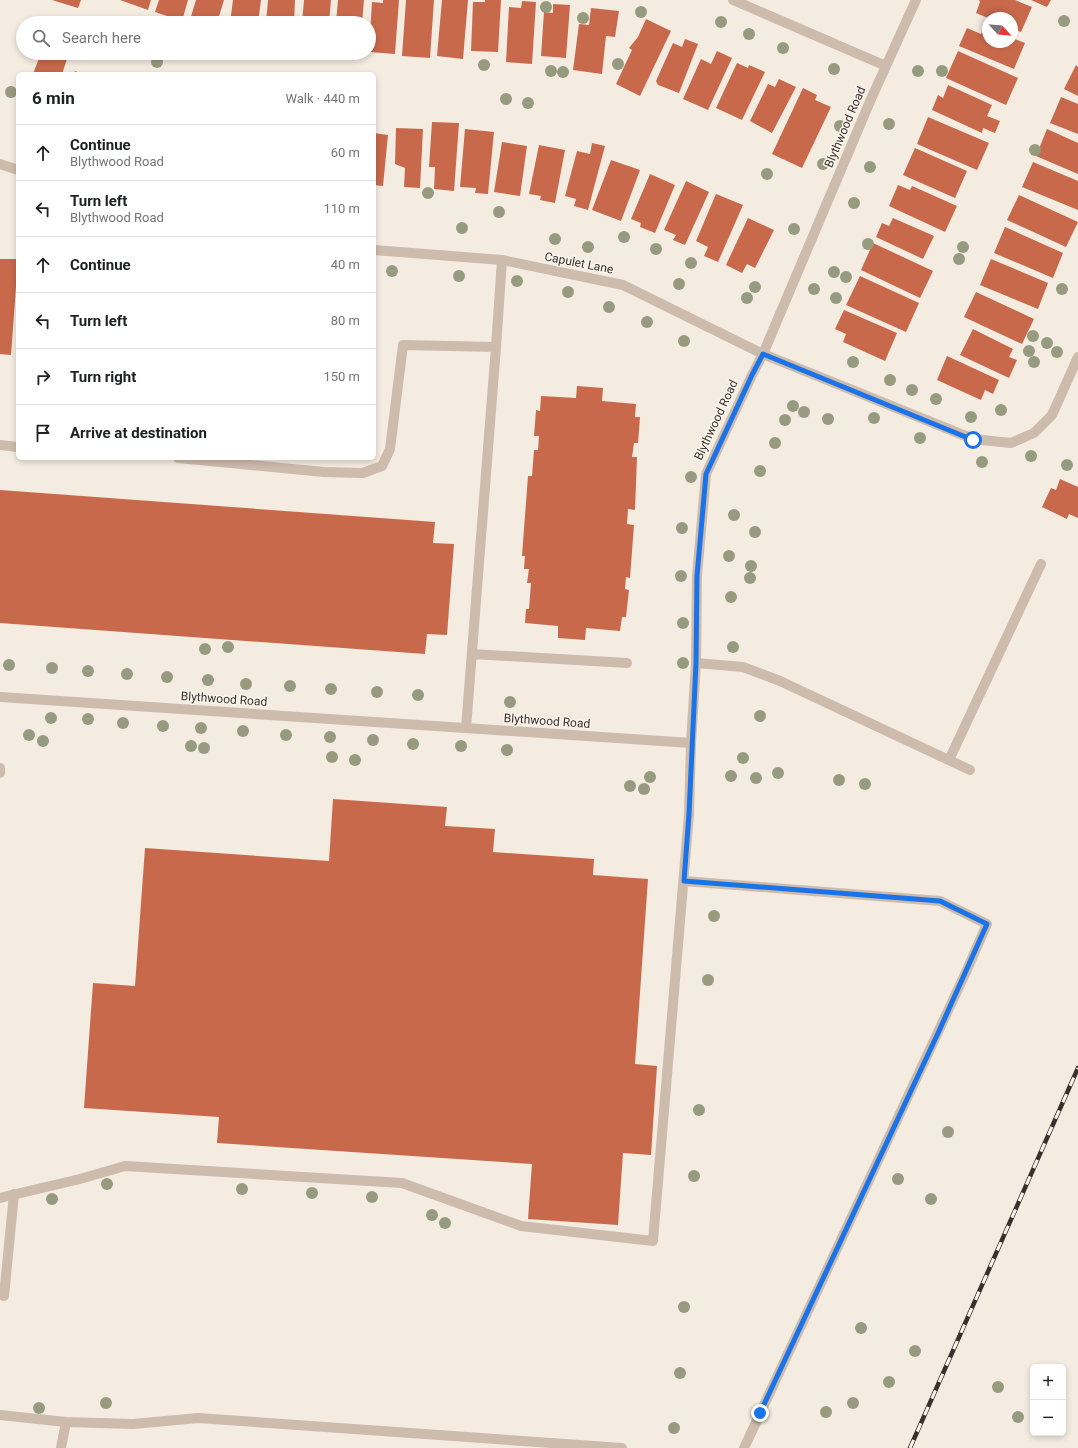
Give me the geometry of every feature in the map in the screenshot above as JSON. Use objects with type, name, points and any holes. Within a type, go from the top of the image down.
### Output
[{"type":"street","points":[[733,0],[886,66]]},
{"type":"street","name":"Blythwood Road","points":[[0,697],[691,743],[696,663],[697,576],[706,474],[763,354],[871,99],[916,0]]},
{"type":"street","points":[[0,164],[16,169]]},
{"type":"street","name":"Capulet Lane","points":[[376,250],[502,260],[623,285],[763,354]]},
{"type":"street","points":[[466,728],[502,260]]},
{"type":"street","points":[[199,460],[324,472],[363,473],[376,469],[382,466],[390,448],[403,344],[496,347]]},
{"type":"street","points":[[763,354],[973,440],[1011,443],[1034,432],[1052,415],[1078,357]]},
{"type":"street","points":[[0,445],[16,447]]},
{"type":"street","points":[[949,760],[1041,564]]},
{"type":"street","points":[[472,654],[627,663]]},
{"type":"street","points":[[696,663],[742,667],[780,680],[970,770]]},
{"type":"street","points":[[0,1198],[80,1179],[125,1166],[402,1183],[521,1226],[653,1241],[684,881],[689,814],[691,743]]},
{"type":"street","points":[[684,881],[940,901],[987,924],[963,979],[744,1448]]},
{"type":"street","points":[[4,1296],[14,1194]]},
{"type":"street","points":[[0,1415],[66,1422],[133,1424],[198,1418],[622,1448]]},
{"type":"street","points":[[61,1448],[66,1422]]},
{"type":"building","points":[[52,0],[81,0],[78,8]]},
{"type":"building","points":[[120,0],[151,0],[148,10]]},
{"type":"building","points":[[159,0],[188,0],[183,16],[167,16],[155,12]]},
{"type":"building","points":[[196,0],[224,0],[219,16],[191,16]]},
{"type":"building","points":[[233,0],[261,0],[259,16],[231,16]]},
{"type":"building","points":[[268,0],[295,0],[294,16],[267,16]]},
{"type":"building","points":[[304,0],[331,0],[330,16],[303,16]]},
{"type":"building","points":[[338,0],[364,0],[363,16],[337,16]]},
{"type":"building","points":[[383,0],[399,0],[395,54],[376,53],[376,16],[371,16],[372,2],[383,3]]},
{"type":"building","points":[[406,0],[434,0],[430,58],[402,56]]},
{"type":"building","points":[[442,0],[468,0],[463,59],[437,56]]},
{"type":"building","points":[[485,0],[501,0],[498,52],[471,51],[473,2],[485,2]]},
{"type":"building","points":[[979,0],[1015,0],[1032,7],[1021,32],[1018,31],[1018,12],[982,12],[982,16],[976,13],[980,2]]},
{"type":"building","points":[[1031,0],[1051,0],[1047,7]]},
{"type":"building","points":[[522,1],[536,2],[532,64],[506,62],[509,7],[521,8]]},
{"type":"building","points":[[553,4],[570,5],[566,58],[541,56],[544,12],[553,13]]},
{"type":"building","points":[[591,8],[619,11],[615,37],[606,36],[602,74],[573,70],[579,24],[589,25]]},
{"type":"building","points":[[646,19],[671,31],[640,96],[616,84],[632,50],[629,48],[638,37]]},
{"type":"building","points":[[967,28],[981,34],[982,31],[982,48],[1018,48],[1018,40],[1025,43],[1014,69],[959,46]]},
{"type":"building","points":[[685,39],[698,44],[679,93],[658,85],[656,81],[673,43],[682,47]]},
{"type":"building","points":[[717,51],[732,58],[708,110],[683,99],[701,59],[711,64]]},
{"type":"building","points":[[958,51],[1018,78],[1006,105],[946,78]]},
{"type":"building","points":[[38,60],[67,60],[63,72],[34,72]]},
{"type":"building","points":[[737,63],[748,68],[749,65],[765,72],[742,120],[716,108]]},
{"type":"building","points":[[1076,65],[1078,67],[1078,96],[1064,89]]},
{"type":"building","points":[[779,79],[796,87],[772,133],[750,121],[768,84],[775,87]]},
{"type":"building","points":[[948,85],[992,105],[987,116],[1000,121],[995,133],[983,128],[982,133],[932,110],[938,95],[943,98]]},
{"type":"building","points":[[803,88],[817,95],[815,100],[831,107],[802,168],[772,154]]},
{"type":"building","points":[[1061,97],[1078,104],[1078,134],[1050,123]]},
{"type":"building","points":[[928,117],[989,143],[977,170],[917,144]]},
{"type":"building","points":[[432,122],[459,123],[454,191],[434,189],[435,167],[429,167]]},
{"type":"building","points":[[396,128],[423,129],[420,188],[404,187],[405,168],[395,164]]},
{"type":"building","points":[[465,129],[494,132],[488,194],[475,193],[476,188],[460,187]]},
{"type":"building","points":[[1047,129],[1078,143],[1078,174],[1036,156]]},
{"type":"building","points":[[376,133],[388,135],[383,186],[376,185]]},
{"type":"building","points":[[502,142],[527,146],[520,196],[494,192]]},
{"type":"building","points":[[592,143],[605,146],[588,210],[574,206],[576,199],[565,196],[577,151],[590,154]]},
{"type":"building","points":[[539,145],[565,150],[555,203],[540,200],[541,196],[529,194]]},
{"type":"building","points":[[915,148],[967,171],[955,198],[903,175]]},
{"type":"building","points":[[611,160],[640,170],[621,221],[592,210]]},
{"type":"building","points":[[1033,162],[1078,181],[1078,210],[1022,187]]},
{"type":"building","points":[[650,174],[675,185],[655,233],[640,227],[641,223],[631,219]]},
{"type":"building","points":[[686,181],[709,192],[685,245],[673,240],[676,235],[664,230]]},
{"type":"building","points":[[898,185],[910,190],[912,186],[957,206],[945,232],[889,206]]},
{"type":"building","points":[[716,194],[743,205],[718,262],[704,256],[708,247],[696,241]]},
{"type":"building","points":[[1019,195],[1078,222],[1066,247],[1007,220]]},
{"type":"building","points":[[748,218],[774,230],[755,268],[747,264],[742,273],[726,265]]},
{"type":"building","points":[[893,218],[934,236],[923,259],[876,237],[882,223],[889,226]]},
{"type":"building","points":[[1005,227],[1063,253],[1053,278],[994,253]]},
{"type":"building","points":[[873,243],[933,271],[920,298],[861,270]]},
{"type":"building","points":[[0,259],[16,259],[16,286],[11,355],[0,354]]},
{"type":"building","points":[[991,259],[1048,283],[1038,309],[980,285]]},
{"type":"building","points":[[860,276],[919,303],[906,332],[846,305]]},
{"type":"building","points":[[976,292],[1034,319],[1022,344],[964,317]]},
{"type":"building","points":[[844,310],[897,333],[885,361],[843,342],[846,334],[835,329]]},
{"type":"building","points":[[973,329],[1013,349],[1009,357],[1017,360],[1009,378],[960,355]]},
{"type":"building","points":[[947,356],[999,380],[993,394],[985,390],[981,400],[937,380]]},
{"type":"building","points":[[577,386],[603,388],[602,401],[636,404],[635,417],[640,417],[638,443],[634,443],[632,457],[637,457],[635,510],[628,509],[627,524],[634,525],[630,578],[626,577],[625,589],[629,590],[626,617],[622,617],[620,631],[586,628],[585,640],[558,638],[558,626],[525,623],[526,609],[529,609],[531,583],[527,583],[529,569],[524,569],[525,556],[522,556],[528,476],[532,476],[534,450],[538,450],[539,436],[534,436],[536,410],[540,411],[541,396],[576,398]]},
{"type":"building","points":[[1060,479],[1078,487],[1078,518],[1069,514],[1067,519],[1042,507],[1051,488],[1056,490]]},
{"type":"building","points":[[0,490],[435,522],[433,543],[454,544],[447,635],[427,634],[425,654],[0,623]]},
{"type":"building","points":[[333,799],[447,807],[445,826],[495,829],[493,852],[594,859],[593,875],[648,879],[635,1064],[657,1066],[651,1155],[623,1153],[618,1225],[528,1219],[532,1164],[217,1143],[219,1117],[84,1108],[93,983],[135,986],[145,848],[329,861]]},
{"type":"railway","points":[[910,1448],[1078,1068]]},
{"type":"route","points":[[760,1413],[939,1031],[987,924],[940,901],[684,881],[689,814],[691,743],[696,663],[697,576],[706,474],[763,354],[973,440]]}]
